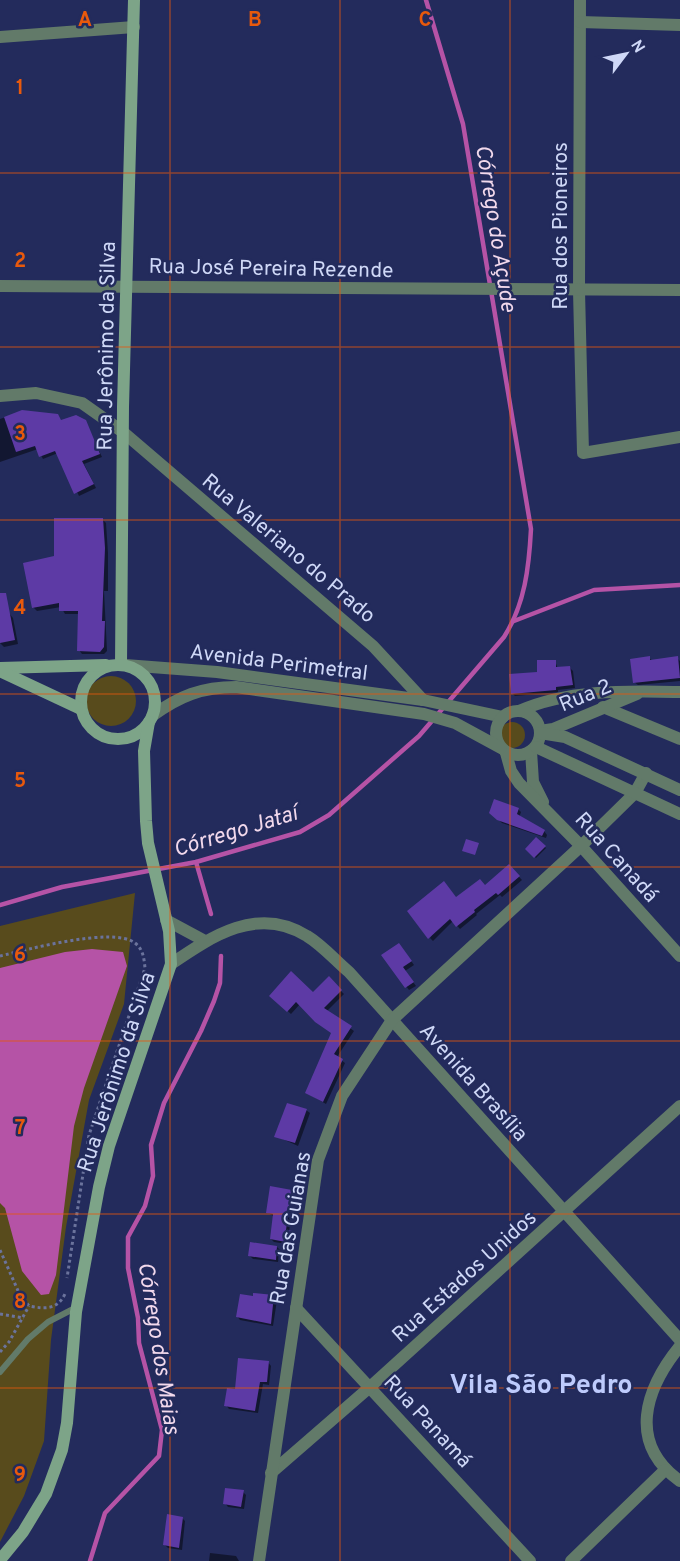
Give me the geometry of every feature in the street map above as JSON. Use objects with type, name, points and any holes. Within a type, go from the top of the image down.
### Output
[{"type":"main road","name":"Rua Jerônimo da Silva","points":[[118,665],[134,0]]},
{"type":"main road","name":"Avenida Perimetral","points":[[0,669],[118,665]]},
{"type":"main road","points":[[118,665],[136,670],[151,686],[154,698],[150,719],[132,736],[110,738],[92,728],[81,709],[84,686],[100,669],[118,665]]},
{"type":"main road","name":"Avenida Perimetral","points":[[0,669],[81,709]]},
{"type":"main road","name":"Rua Jerônimo da Silva","points":[[0,1560],[23,1532],[46,1494],[62,1450],[67,1423],[78,1306],[99,1187],[109,1146],[171,964],[161,890],[148,843],[144,786],[150,719]]},
{"type":"street","name":"Rua dos Pioneiros","points":[[580,0],[579,291],[583,453],[680,437]]},
{"type":"street","points":[[580,22],[680,25]]},
{"type":"street","points":[[0,37],[134,27]]},
{"type":"street","name":"Rua José Pereira Rezende","points":[[0,286],[579,291]]},
{"type":"street","points":[[579,291],[680,290]]},
{"type":"street","name":"Rua Valeriano do Prado","points":[[0,396],[36,393],[82,403],[123,432],[373,646],[426,700]]},
{"type":"street","name":"Avenida Perimetral","points":[[118,665],[217,672],[426,700],[503,717]]},
{"type":"street","name":"Avenida Perimetral","points":[[150,719],[191,692],[210,687],[236,687],[438,717],[470,731],[504,751]]},
{"type":"street","points":[[332,701],[334,688]]},
{"type":"street","points":[[540,732],[533,749],[519,756],[504,751],[496,736],[498,722],[503,717],[553,699],[608,692],[680,692]]},
{"type":"street","name":"Rua 2","points":[[540,732],[553,729],[644,692]]},
{"type":"street","points":[[603,707],[680,739]]},
{"type":"street","points":[[519,711],[531,715],[540,732],[565,738],[680,790]]},
{"type":"street","points":[[533,749],[680,814]]},
{"type":"street","name":"Rua Canadá","points":[[533,749],[534,782],[548,811]]},
{"type":"street","name":"Rua Canadá","points":[[504,751],[511,771],[519,783],[581,846],[680,956]]},
{"type":"street","name":"Rua das Guianas","points":[[259,1561],[318,1160],[342,1096],[392,1020],[581,846],[635,793],[646,773]]},
{"type":"street","points":[[166,920],[205,941]]},
{"type":"street","name":"Avenida Brasília","points":[[171,964],[205,941],[254,922],[285,924],[308,936],[349,972],[680,1340]]},
{"type":"street","name":"Rua Estados Unidos","points":[[271,1473],[370,1387],[680,1106]]},
{"type":"street","name":"Rua Panamá","points":[[296,1308],[530,1561]]},
{"type":"street","points":[[680,1346],[649,1395],[645,1416],[653,1451],[665,1470],[680,1481]]},
{"type":"street","points":[[572,1561],[665,1470]]},
{"type":"lane","points":[[0,1372],[28,1339],[48,1322],[78,1306]]},
{"type":"path","points":[[0,956],[46,945],[100,937],[124,938],[134,942],[144,955],[145,968],[89,1135],[65,1295],[52,1307],[45,1309],[29,1306],[20,1293],[0,1250]]},
{"type":"path","points":[[0,1352],[24,1318],[29,1306]]},
{"type":"path","points":[[0,1314],[24,1318]]},
{"type":"shaded area","points":[[106,676],[116,676],[129,683],[136,696],[136,706],[129,719],[116,726],[106,726],[97,722],[90,715],[86,706],[86,696],[90,687],[97,680]]},
{"type":"shaded area","points":[[512,722],[521,726],[525,735],[521,744],[512,748],[503,744],[499,735],[503,726]]},
{"type":"shaded area","points":[[135,893],[124,1004],[89,1100],[66,1227],[51,1340],[44,1441],[24,1496],[0,1542],[0,926]]},
{"type":"shaded area","points":[[92,949],[123,952],[127,966],[84,1088],[74,1126],[56,1275],[49,1294],[41,1295],[22,1271],[5,1208],[0,1203],[0,968],[65,952]]},
{"type":"building","points":[[22,410],[58,414],[61,420],[76,415],[86,420],[100,454],[82,461],[94,484],[74,494],[55,451],[39,457],[35,446],[16,452],[4,417]]},
{"type":"building","points":[[54,518],[103,518],[105,548],[102,621],[105,621],[104,647],[100,652],[77,651],[78,611],[59,611],[59,603],[32,608],[23,563],[54,556]]},
{"type":"building","points":[[0,593],[6,593],[15,640],[0,643]]},
{"type":"building","points":[[650,656],[650,660],[678,656],[680,678],[633,683],[630,659]]},
{"type":"building","points":[[537,660],[556,660],[556,667],[570,666],[573,685],[556,687],[556,690],[511,694],[509,674],[537,672]]},
{"type":"building","points":[[494,799],[519,808],[517,814],[545,830],[542,836],[497,820],[489,813]]},
{"type":"building","points":[[536,837],[546,846],[534,858],[525,849]]},
{"type":"building","points":[[466,839],[479,843],[475,855],[462,851]]},
{"type":"building","points":[[509,864],[520,876],[498,895],[496,893],[474,910],[475,912],[456,927],[450,919],[428,939],[407,911],[444,881],[456,897],[480,879],[485,885]]},
{"type":"building","points":[[399,943],[412,961],[403,967],[414,982],[405,988],[381,955]]},
{"type":"building","points":[[291,971],[313,992],[329,976],[342,990],[324,1008],[352,1026],[334,1054],[343,1059],[323,1102],[305,1093],[331,1033],[315,1022],[296,1002],[287,1012],[269,996]]},
{"type":"building","points":[[287,1103],[307,1109],[295,1143],[274,1137]]},
{"type":"building","points":[[270,1186],[292,1190],[286,1230],[293,1231],[291,1243],[270,1239],[273,1214],[266,1213]]},
{"type":"building","points":[[250,1242],[277,1246],[276,1260],[248,1256]]},
{"type":"building","points":[[253,1293],[274,1295],[271,1324],[236,1317],[240,1294],[253,1296]]},
{"type":"building","points":[[238,1358],[269,1361],[267,1382],[260,1382],[255,1411],[224,1406],[227,1388],[235,1389]]},
{"type":"building","points":[[225,1488],[244,1490],[241,1507],[223,1504]]},
{"type":"building","points":[[167,1514],[183,1517],[179,1548],[163,1545]]},
{"type":"waterway","name":"Córrego do Açude","points":[[0,905],[62,887],[196,862],[300,832],[329,815],[419,736],[504,637],[517,612],[525,585],[531,529],[463,124],[426,0]]},
{"type":"waterway","name":"Córrego Jataí","points":[[514,621],[594,590],[680,585]]},
{"type":"waterway","name":"Córrego dos Maias","points":[[196,862],[211,914]]},
{"type":"waterway","name":"Córrego dos Maias","points":[[90,1561],[105,1513],[159,1456],[162,1430],[139,1343],[138,1318],[128,1268],[128,1237],[145,1206],[153,1176],[151,1145],[164,1103],[214,1001],[220,983],[221,956]]},
{"type":"district","name":"Vila São Pedro","points":[[541,1384]]}]
